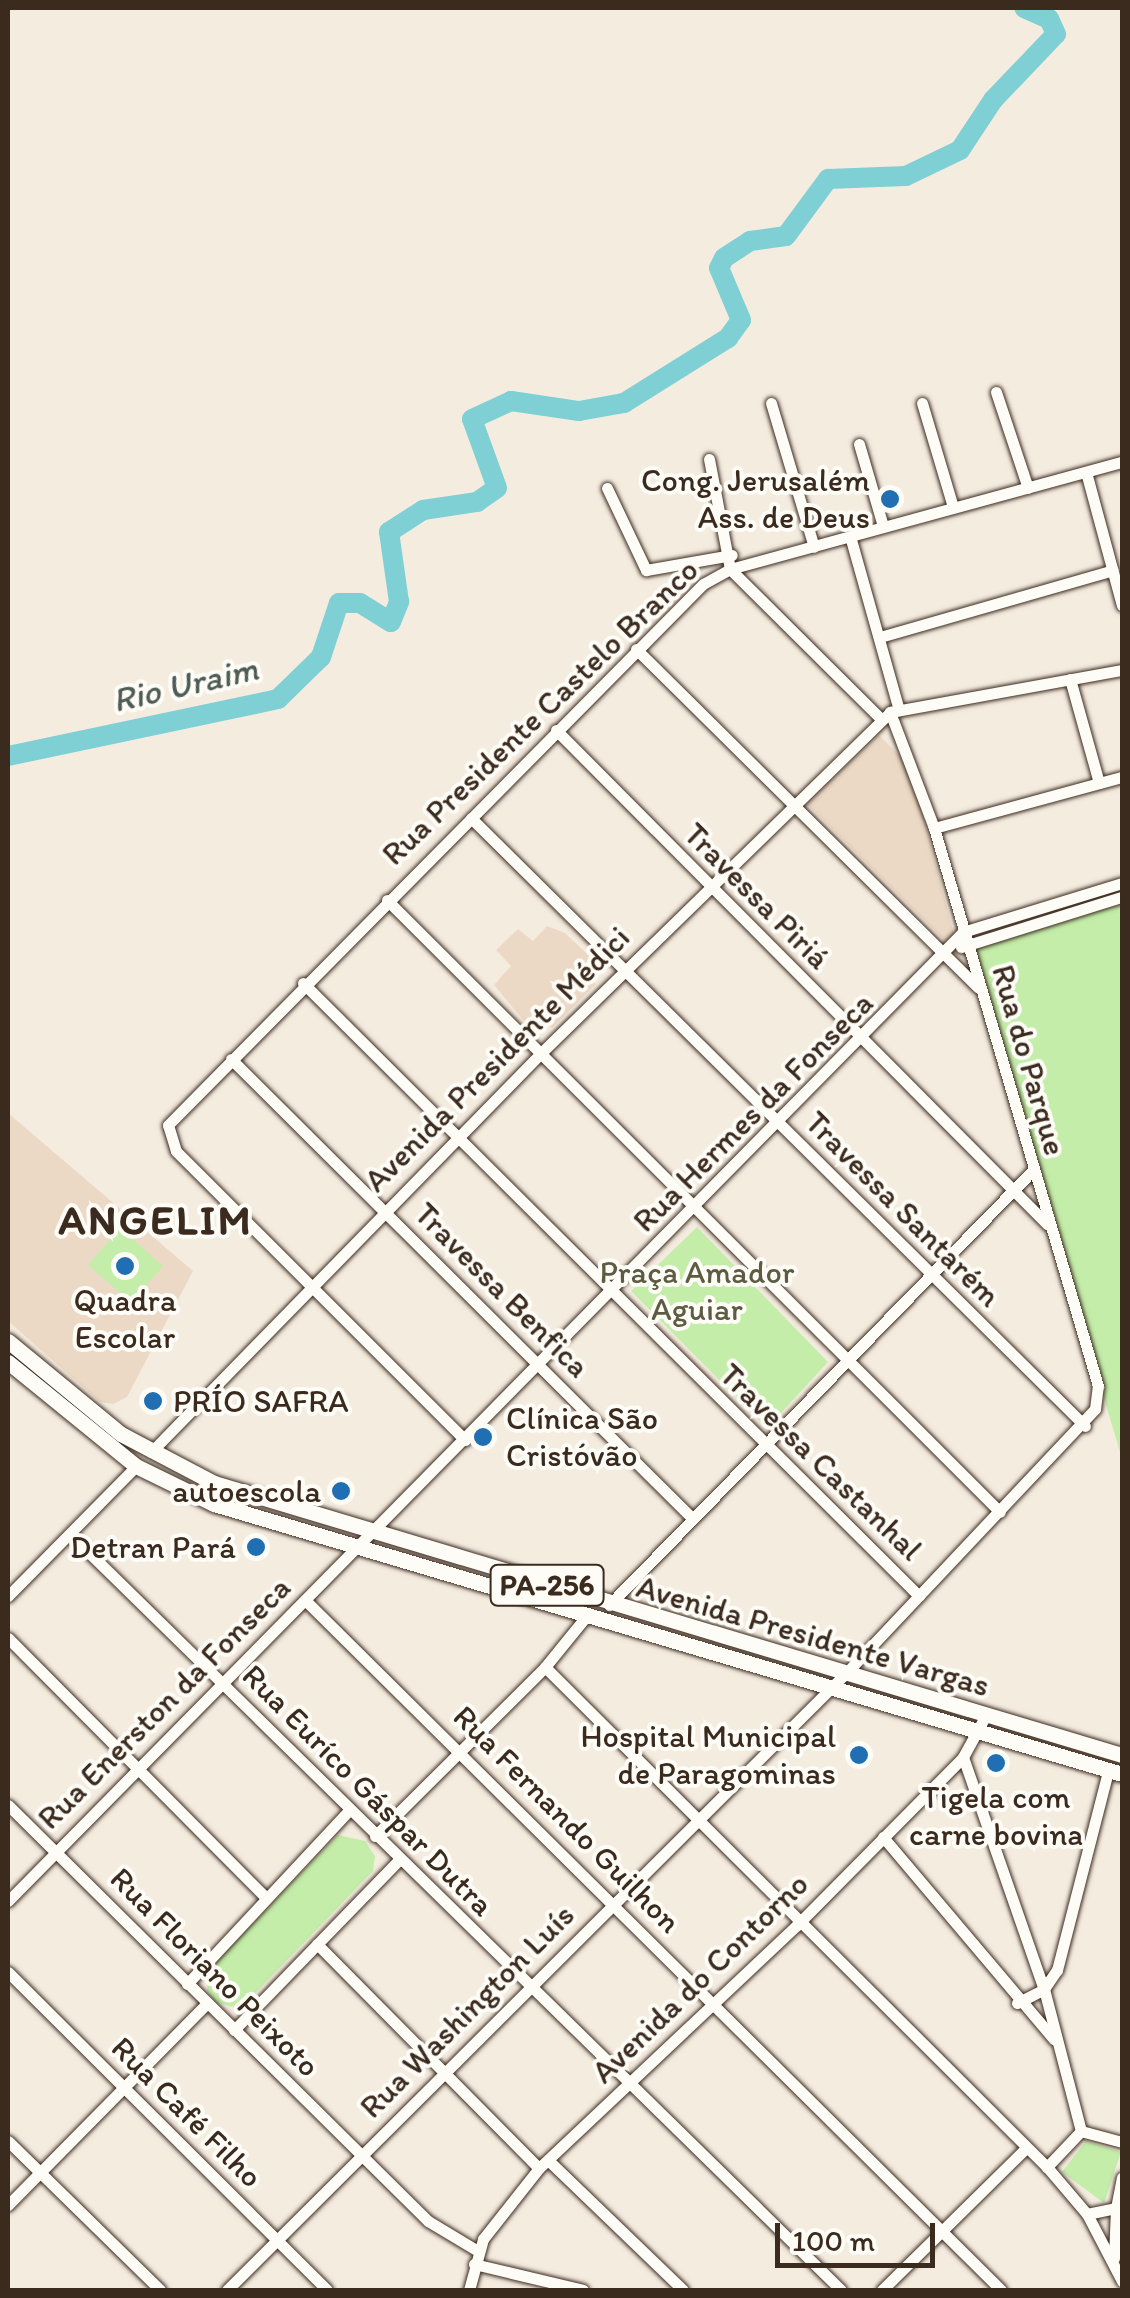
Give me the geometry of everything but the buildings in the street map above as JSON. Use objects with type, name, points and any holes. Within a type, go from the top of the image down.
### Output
[{"type":"main road","name":"Avenida Presidente Vargas","points":[[8,1341],[150,1452],[214,1483],[371,1527],[609,1605],[848,1671],[1115,1772]]},
{"type":"main road","name":"Avenida Presidente Vargas","points":[[8,1362],[136,1466],[214,1504],[357,1542],[829,1684],[1122,1754]]},
{"type":"street","points":[[996,392],[1028,488]]},
{"type":"street","points":[[771,403],[814,546]]},
{"type":"street","points":[[922,403],[954,507]]},
{"type":"street","points":[[859,444],[882,526]]},
{"type":"street","points":[[708,458],[731,562],[890,714],[1122,670]]},
{"type":"street","name":"Rua Presidente Castelo Branco","points":[[314,1286],[176,1151],[168,1126],[303,983],[636,648],[731,562],[814,546],[1122,462]]},
{"type":"street","points":[[1086,472],[1122,605]]},
{"type":"street","points":[[607,488],[646,570],[731,562]]},
{"type":"street","name":"Rua do Parque","points":[[850,536],[880,637],[890,714],[934,828],[1098,1386],[1085,1426]]},
{"type":"street","points":[[880,637],[1112,570]]},
{"type":"street","points":[[636,648],[949,954],[978,987]]},
{"type":"street","points":[[1070,678],[1099,783]]},
{"type":"street","name":"Avenida Presidente Médici","points":[[150,1452],[624,970],[792,804],[890,714]]},
{"type":"street","name":"Travessa Piriá","points":[[556,730],[708,888],[1048,1226]]},
{"type":"street","points":[[934,828],[1122,777]]},
{"type":"street","name":"Travessa Santarém","points":[[471,818],[1085,1426]]},
{"type":"street","points":[[963,932],[1122,883]]},
{"type":"street","points":[[949,954],[1122,898]]},
{"type":"street","points":[[387,900],[542,1052],[694,1211],[1000,1512]]},
{"type":"street","name":"Rua Hermes da Fonseca","points":[[371,1527],[465,1440],[694,1211],[949,954],[963,932]]},
{"type":"street","name":"Travessa Castanhal","points":[[303,983],[610,1294],[919,1596]]},
{"type":"street","name":"Travessa Benfica","points":[[231,1060],[691,1517]]},
{"type":"street","points":[[609,1605],[1033,1170]]},
{"type":"street","points":[[314,1286],[465,1440]]},
{"type":"street","name":"Rua Washington Luís","points":[[228,2290],[829,1684],[848,1671],[1085,1426]]},
{"type":"street","points":[[8,1596],[136,1466]]},
{"type":"street","name":"Rua Enerston da Fonseca","points":[[8,1902],[224,1685],[371,1527]]},
{"type":"street","name":"Rua Euríco Gáspar Dutra","points":[[70,1534],[841,2290]]},
{"type":"street","name":"Rua Fernando Guilhon","points":[[305,1600],[1002,2290]]},
{"type":"street","points":[[374,1836],[545,1667],[588,1614]]},
{"type":"street","points":[[8,1638],[266,1898]]},
{"type":"street","points":[[545,1667],[798,1926],[1024,2150],[1047,2167],[1087,2214],[1114,2258],[1122,2281]]},
{"type":"street","name":"Avenida do Contorno","points":[[469,2290],[476,2257],[544,2164],[798,1926],[963,1757],[984,1722]]},
{"type":"street","points":[[963,1757],[1044,1989],[1054,2039],[1082,2131]]},
{"type":"street","points":[[1017,2003],[1044,1989],[1057,1970],[1115,1772]]},
{"type":"street","name":"Rua Floriano Peixoto","points":[[8,1805],[428,2222],[476,2257],[583,2290]]},
{"type":"street","points":[[187,1984],[349,1810]]},
{"type":"street","points":[[883,1837],[1017,2003],[1054,2039]]},
{"type":"street","points":[[234,2030],[399,1860]]},
{"type":"street","points":[[317,1944],[443,2072],[682,2290]]},
{"type":"street","name":"Rua Café Filho","points":[[8,1972],[326,2290]]},
{"type":"street","points":[[8,2205],[207,2004]]},
{"type":"street","points":[[1047,2167],[1082,2131]]},
{"type":"street","points":[[1082,2131],[1122,2142]]},
{"type":"street","points":[[8,2142],[160,2290]]},
{"type":"street","points":[[882,2290],[1024,2150]]},
{"type":"street","points":[[1114,2258],[1122,2178]]},
{"type":"street","points":[[1087,2214],[1116,2208]]},
{"type":"shaded area","points":[[879,735],[910,766],[954,934],[945,941],[807,804]]},
{"type":"shaded area","points":[[547,926],[565,933],[601,967],[590,978],[596,984],[552,1028],[545,1023],[534,1033],[494,985],[511,966],[496,950],[518,929],[533,941]]},
{"type":"shaded area","points":[[8,1113],[193,1271],[127,1397],[113,1404],[100,1402],[8,1321]]},
{"type":"green space","points":[[1122,903],[1122,1459],[972,949]]},
{"type":"green space","name":"Praça Amador Aguiar","points":[[697,1227],[828,1362],[767,1428],[631,1291]]},
{"type":"green space","name":"Quadra Escolar","points":[[120,1228],[163,1266],[131,1303],[88,1265]]},
{"type":"green space","points":[[338,1835],[365,1841],[375,1856],[373,1871],[240,2009],[215,2002],[207,1990],[209,1969]]},
{"type":"green space","points":[[1086,2141],[1121,2152],[1104,2203],[1062,2172]]},
{"type":"waterway","name":"Rio Uraim","points":[[8,756],[278,699],[321,657],[339,603],[360,603],[391,622],[399,602],[389,532],[423,510],[477,502],[497,488],[472,419],[511,401],[579,411],[624,403],[728,338],[741,320],[719,268],[724,258],[750,241],[786,236],[828,179],[906,176],[960,150],[993,100],[1056,34],[1049,19],[1024,8]]},
{"type":"place","name":"Cong. Jerusalém Ass. de Deus","points":[[890,499]]},
{"type":"place","name":"Quadra Escolar","points":[[125,1266]]},
{"type":"place","name":"PRÍO SAFRA","points":[[153,1401]]},
{"type":"place","name":"Clínica São Cristóvão","points":[[483,1437]]},
{"type":"place","name":"autoescola","points":[[341,1491]]},
{"type":"place","name":"Detran Pará","points":[[256,1547]]},
{"type":"place","name":"Hospital Municipal de Paragominas","points":[[859,1755]]},
{"type":"place","name":"Tigela com carne bovina","points":[[996,1763]]},
{"type":"district","name":"ANGELIM","points":[[156,1220]]}]
